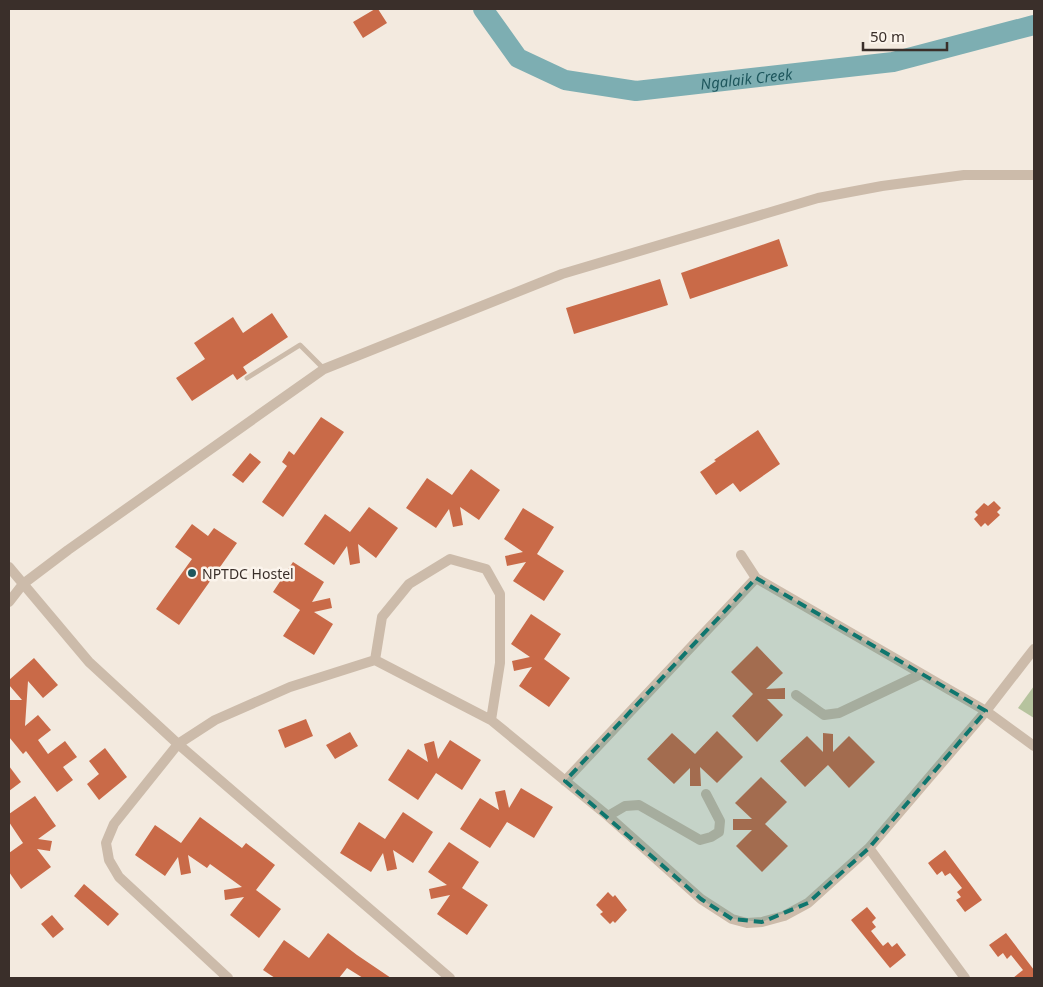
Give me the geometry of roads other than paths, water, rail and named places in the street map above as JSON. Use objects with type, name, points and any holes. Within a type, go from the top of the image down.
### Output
[{"type":"street","points":[[9,602],[23,584],[68,550],[324,369],[562,274],[818,198],[882,186],[964,175],[1034,175]]},
{"type":"street","points":[[741,555],[756,578],[986,711],[1034,746]]},
{"type":"street","points":[[375,660],[382,618],[409,584],[450,559],[486,569],[500,594],[500,663],[492,720]]},
{"type":"street","points":[[9,568],[89,662],[178,744],[450,978]]},
{"type":"street","points":[[565,781],[756,578]]},
{"type":"street","points":[[228,978],[119,877],[109,860],[106,843],[114,824],[178,744],[215,720],[290,687],[375,660],[492,720],[608,816],[701,899],[732,919],[746,923],[762,922],[784,916],[808,903],[869,848],[986,711],[1034,649]]},
{"type":"street","points":[[796,696],[824,715],[829,716],[921,674]]},
{"type":"street","points":[[608,816],[625,806],[639,805],[700,840],[711,837],[719,832],[720,821],[706,794]]},
{"type":"street","points":[[869,848],[965,978]]},
{"type":"lane","points":[[247,378],[300,345],[324,369]]},
{"type":"waterway","name":"Ngalaik Creek","points":[[483,9],[518,58],[565,80],[636,91],[893,62],[1034,25]]},
{"type":"place","name":"NPTDC Hostel","points":[[192,573]]}]
